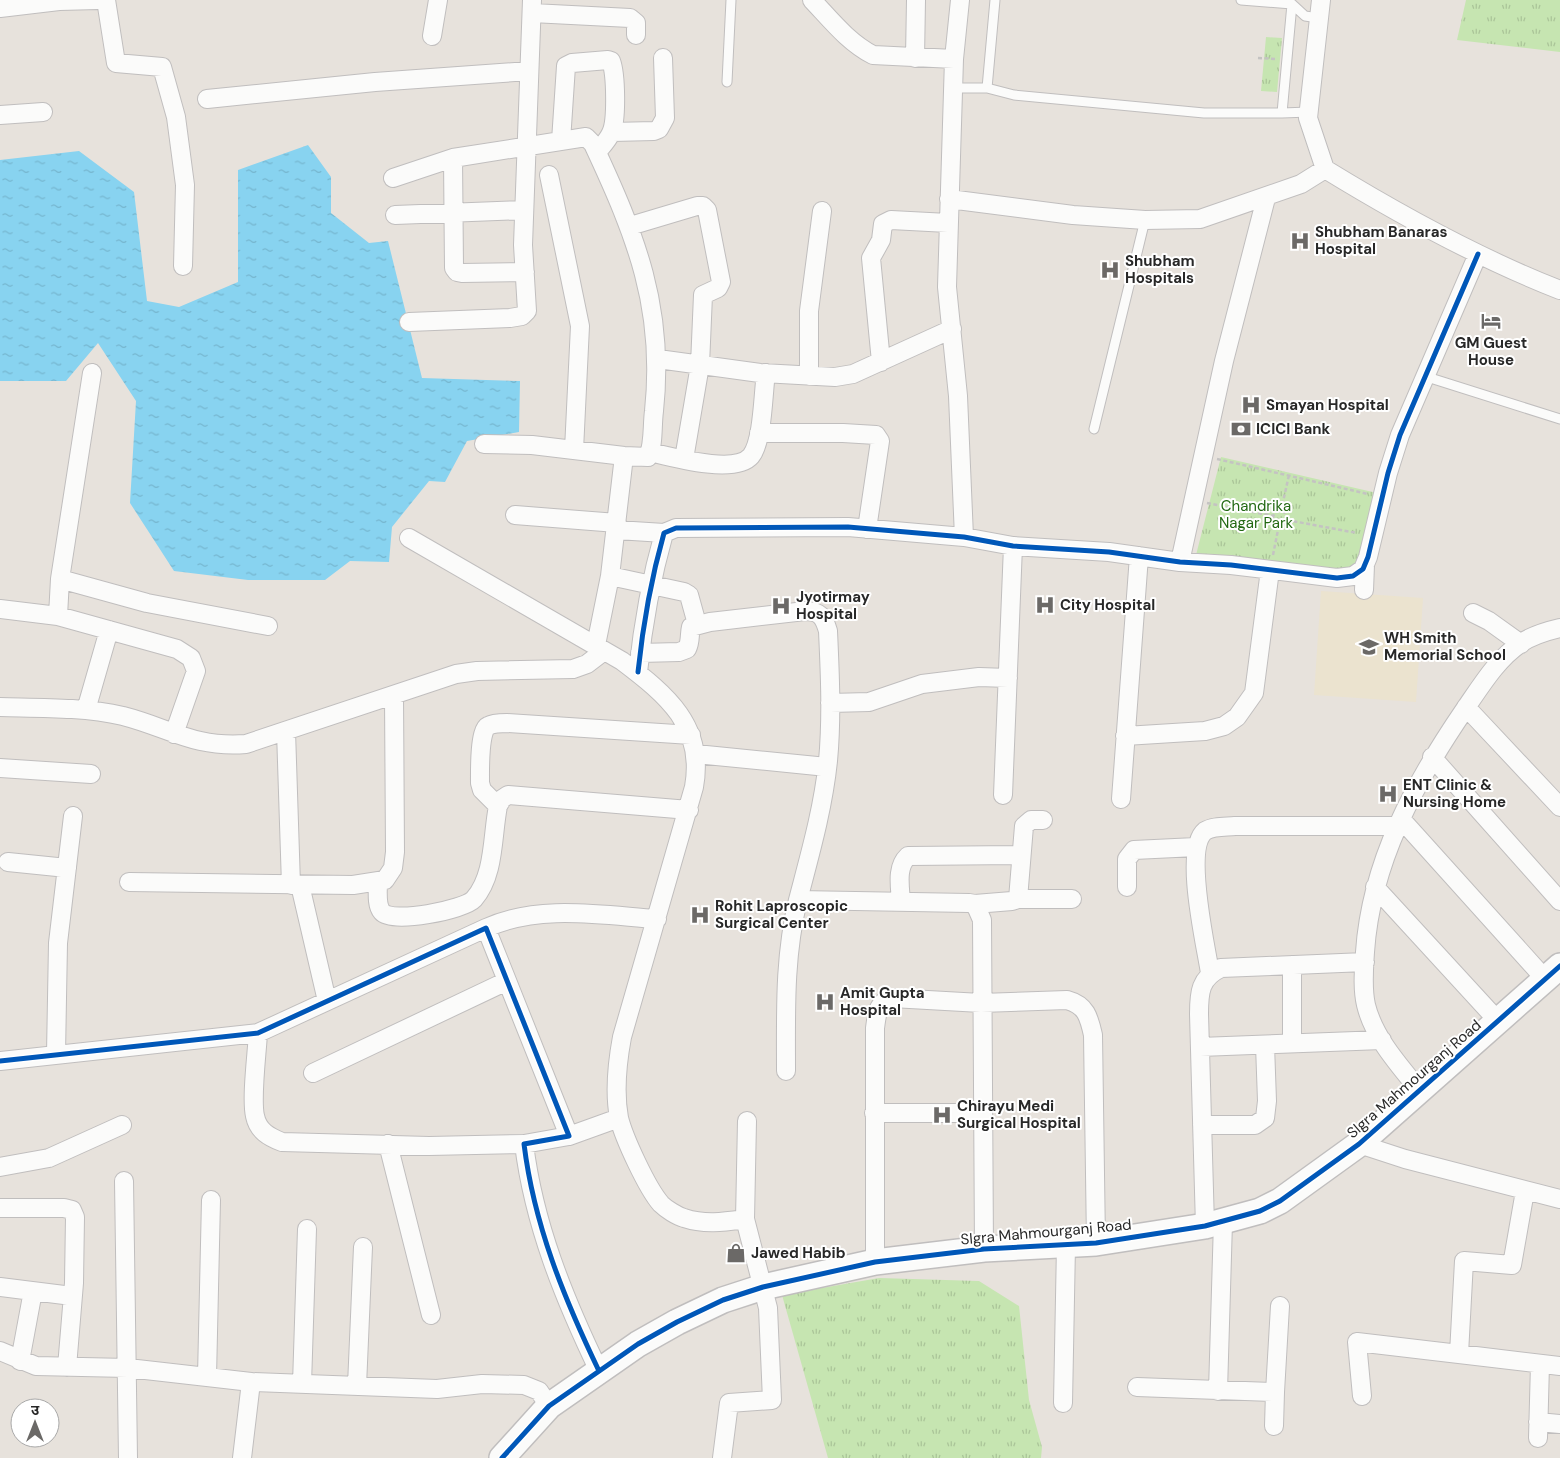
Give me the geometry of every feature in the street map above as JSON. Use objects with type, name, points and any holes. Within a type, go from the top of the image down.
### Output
[{"type":"street","points":[[0,8],[59,0],[98,0]]},
{"type":"street","points":[[106,0],[116,63],[162,67],[176,117],[185,185],[183,266]]},
{"type":"street","points":[[432,36],[438,0]]},
{"type":"street","points":[[812,0],[861,49],[873,55],[954,59]]},
{"type":"street","points":[[915,58],[916,0]]},
{"type":"street","points":[[960,0],[954,59],[947,287],[961,437],[964,537]]},
{"type":"street","points":[[1321,0],[1308,118],[1326,169],[1366,194],[1478,254],[1514,272],[1560,290]]},
{"type":"street","points":[[409,322],[522,316],[527,311],[524,272],[524,210],[532,6],[630,18],[636,23],[636,35]]},
{"type":"street","points":[[612,132],[654,131],[663,124],[665,118],[663,58]]},
{"type":"street","points":[[560,141],[564,70],[572,62],[611,61],[614,72],[612,132],[596,152]]},
{"type":"street","points":[[207,99],[375,82],[528,71]]},
{"type":"street","points":[[0,116],[43,112]]},
{"type":"street","points":[[393,178],[453,158],[586,137],[591,141],[630,226],[648,289],[658,359],[650,452],[644,458],[532,445],[484,444]]},
{"type":"street","points":[[453,158],[453,263],[457,272],[524,272]]},
{"type":"street","points":[[949,199],[1073,215],[1145,220],[1200,219],[1266,198],[1300,184],[1326,169]]},
{"type":"street","points":[[549,175],[580,326],[574,450]]},
{"type":"street","points":[[1180,562],[1224,361],[1266,198]]},
{"type":"street","points":[[630,226],[697,206],[706,207],[721,279],[720,286],[703,295],[700,365],[684,459]]},
{"type":"street","points":[[396,215],[524,210]]},
{"type":"street","points":[[809,376],[809,311],[822,211]]},
{"type":"street","points":[[881,362],[871,258],[880,240],[883,224],[891,220],[948,223]]},
{"type":"street","points":[[1364,590],[1365,565],[1400,435],[1478,254]]},
{"type":"street","points":[[658,359],[766,373],[835,377],[853,374],[952,329]]},
{"type":"street","points":[[58,616],[60,579],[92,373]]},
{"type":"street","points":[[650,452],[722,464],[748,459],[754,450],[759,433],[766,373]]},
{"type":"street","points":[[759,433],[843,432],[876,435],[880,441],[867,529]]},
{"type":"street","points":[[0,707],[86,710],[124,716],[174,734],[221,746],[246,744],[394,696],[432,681],[463,673],[573,669],[587,664],[600,648],[617,527],[624,456]]},
{"type":"street","points":[[515,515],[664,533],[687,526],[867,529],[964,537],[1012,546],[1231,565],[1337,578],[1353,576],[1363,569],[1365,565]]},
{"type":"street","points":[[638,672],[650,584],[664,533]]},
{"type":"street","points":[[409,538],[600,648],[638,672],[672,703],[691,735],[698,766],[688,810],[620,1046],[616,1080],[620,1118],[637,1161],[662,1205],[682,1218],[701,1222],[716,1223],[745,1219]]},
{"type":"street","points":[[1003,795],[1012,546]]},
{"type":"street","points":[[1121,799],[1139,556]]},
{"type":"street","points":[[1125,736],[1205,731],[1224,726],[1237,717],[1254,693],[1270,570]]},
{"type":"street","points":[[610,576],[650,584],[689,595],[697,624]]},
{"type":"street","points":[[60,579],[147,603],[268,626]]},
{"type":"street","points":[[0,609],[58,616],[177,649],[191,658],[196,671],[174,734]]},
{"type":"street","points":[[640,654],[679,652],[687,649],[690,642],[691,628],[697,624],[805,612],[819,613],[825,620],[828,631],[830,703],[827,767],[819,817],[791,929],[786,972],[786,1071]]},
{"type":"street","points":[[1473,613],[1489,621],[1520,644]]},
{"type":"street","points":[[1420,1091],[1382,1040],[1366,1004],[1364,962],[1375,886],[1400,822],[1432,757],[1489,674],[1520,644],[1540,633],[1560,628]]},
{"type":"street","points":[[86,710],[109,630]]},
{"type":"street","points":[[830,703],[869,702],[922,684],[979,677],[1008,678]]},
{"type":"street","points":[[129,882],[296,885],[378,882],[390,874],[395,862],[394,696]]},
{"type":"street","points":[[1466,707],[1560,807]]},
{"type":"street","points":[[498,806],[486,796],[480,783],[482,738],[484,730],[488,726],[507,723],[691,735]]},
{"type":"street","points":[[286,731],[296,885],[327,1001]]},
{"type":"street","points":[[696,754],[827,767]]},
{"type":"street","points":[[1432,757],[1560,901]]},
{"type":"street","points":[[0,768],[91,774]]},
{"type":"street","points":[[378,882],[380,910],[390,916],[429,913],[468,904],[477,894],[486,878],[498,806],[502,799],[508,795],[517,794],[688,810]]},
{"type":"street","points":[[56,1054],[58,943],[73,816]]},
{"type":"street","points":[[1018,899],[1020,855],[1024,826],[1031,820],[1043,820]]},
{"type":"street","points":[[1210,974],[1195,872],[1196,847],[1204,832],[1213,828],[1235,826],[1400,822],[1553,973]]},
{"type":"street","points":[[1127,887],[1128,859],[1134,850],[1196,847]]},
{"type":"street","points":[[901,902],[900,870],[902,861],[908,856],[1020,855]]},
{"type":"street","points":[[8,862],[67,868]]},
{"type":"street","points":[[1375,886],[1499,1022]]},
{"type":"street","points":[[798,900],[974,904],[1018,899],[1072,899]]},
{"type":"street","points":[[974,904],[982,920],[981,1003],[984,1248]]},
{"type":"street","points":[[0,1061],[258,1033],[486,928],[519,916],[540,914],[657,919]]},
{"type":"street","points":[[486,928],[569,1136]]},
{"type":"street","points":[[1218,1391],[1214,1224],[1202,1125],[1199,1000],[1202,986],[1210,974],[1221,968],[1364,962]]},
{"type":"street","points":[[1292,965],[1292,1043]]},
{"type":"street","name":"SIgra Mahmourganj Road","points":[[502,1458],[549,1406],[638,1344],[677,1322],[723,1300],[763,1287],[876,1262],[984,1248],[1096,1243],[1214,1224],[1260,1211],[1280,1201],[1359,1144],[1553,973]]},
{"type":"street","points":[[313,1073],[507,981]]},
{"type":"street","points":[[876,1262],[874,1113],[876,1023],[880,1005],[884,1000],[981,1003],[1067,1000],[1078,1003],[1086,1011],[1093,1035],[1096,1243]]},
{"type":"street","points":[[258,1033],[255,1116],[261,1130],[268,1137],[282,1142],[524,1144],[569,1136],[620,1118]]},
{"type":"street","points":[[1200,1047],[1382,1040]]},
{"type":"street","points":[[1202,1125],[1255,1125],[1265,1118],[1267,1101],[1264,1045]]},
{"type":"street","points":[[874,1113],[982,1113]]},
{"type":"street","points":[[722,1458],[729,1403],[772,1400],[771,1334],[763,1287],[745,1219],[748,1121]]},
{"type":"street","points":[[0,1167],[49,1158],[122,1125]]},
{"type":"street","points":[[388,1144],[430,1315]]},
{"type":"street","points":[[524,1144],[529,1183],[552,1261],[577,1326],[599,1371]]},
{"type":"street","points":[[1359,1144],[1560,1199]]},
{"type":"street","points":[[124,1181],[128,1458]]},
{"type":"street","points":[[1459,1354],[1464,1261],[1512,1265],[1525,1190]]},
{"type":"street","points":[[207,1377],[211,1200]]},
{"type":"street","points":[[0,1208],[64,1208],[72,1210],[77,1226],[67,1367]]},
{"type":"street","points":[[302,1384],[307,1229]]},
{"type":"street","points":[[1064,1404],[1066,1245]]},
{"type":"street","points":[[357,1386],[364,1247]]},
{"type":"street","points":[[0,1287],[72,1296]]},
{"type":"street","points":[[20,1361],[33,1291]]},
{"type":"street","points":[[1274,1426],[1280,1306]]},
{"type":"street","points":[[1362,1396],[1357,1342],[1560,1366]]},
{"type":"street","points":[[0,1351],[20,1361],[36,1366],[128,1368],[251,1382],[437,1389],[482,1384],[524,1385],[539,1391],[549,1406]]},
{"type":"street","points":[[1540,1364],[1538,1430],[1560,1424]]},
{"type":"street","points":[[242,1458],[251,1382]]},
{"type":"street","points":[[1136,1387],[1275,1392]]},
{"type":"lane","points":[[727,82],[731,0]]},
{"type":"lane","points":[[987,88],[995,0]]},
{"type":"lane","points":[[1242,0],[1292,4],[1305,16],[1319,18]]},
{"type":"lane","points":[[1282,112],[1292,4]]},
{"type":"lane","points":[[953,88],[987,88],[1014,95],[1204,113],[1309,112]]},
{"type":"lane","points":[[1094,429],[1145,220]]},
{"type":"lane","points":[[1424,376],[1560,419]]},
{"type":"path","points":[[1258,58],[1287,60]]},
{"type":"path","points":[[1203,456],[1383,497]]},
{"type":"path","points":[[1194,500],[1274,516],[1281,511],[1289,475]]},
{"type":"path","points":[[1281,511],[1287,515],[1287,520]]},
{"type":"path","points":[[1274,516],[1275,522],[1279,525]]},
{"type":"path","points":[[1287,520],[1373,536]]},
{"type":"path","points":[[1279,525],[1287,520]]},
{"type":"path","points":[[1270,570],[1279,525]]},
{"type":"shaded area","name":"WH Smith Memorial School","points":[[1321,591],[1423,598],[1416,702],[1314,695]]},
{"type":"green space","points":[[1466,0],[1560,0],[1560,52],[1457,40]]},
{"type":"green space","points":[[1266,37],[1282,38],[1277,92],[1261,91]]},
{"type":"green space","name":"Chandrika Nagar Park","points":[[1221,457],[1377,493],[1359,565],[1341,574],[1196,555]]},
{"type":"green space","points":[[879,1278],[979,1281],[1019,1306],[1029,1400],[1042,1447],[1041,1458],[828,1458],[782,1295]]},
{"type":"water","points":[[308,145],[331,177],[331,213],[369,243],[388,241],[422,378],[520,381],[519,432],[467,441],[445,482],[429,481],[392,527],[389,562],[350,561],[325,580],[248,580],[174,571],[130,503],[136,401],[98,343],[66,381],[0,381],[0,160],[79,151],[134,192],[147,301],[179,307],[238,282],[238,170]]},
{"type":"cycle path","points":[[638,672],[642,636],[659,550],[664,533],[676,528],[848,527],[964,537],[1013,546],[1109,552],[1180,562],[1231,565],[1337,578],[1353,576],[1363,569],[1368,557],[1388,473],[1400,435],[1478,254]]},
{"type":"cycle path","points":[[0,1061],[258,1033],[486,928],[569,1136],[524,1144],[535,1203],[552,1260],[574,1316],[599,1371]]},
{"type":"cycle path","points":[[502,1458],[549,1406],[638,1344],[677,1322],[723,1300],[763,1287],[875,1262],[984,1249],[1096,1243],[1205,1226],[1260,1211],[1280,1201],[1359,1144],[1560,966]]},
{"type":"place","name":"Shubham Banaras Hospital","points":[[1300,241]]},
{"type":"place","name":"Shubham Hospitals","points":[[1110,270]]},
{"type":"place","name":"GM Guest House","points":[[1491,321]]},
{"type":"place","name":"Smayan Hospital","points":[[1251,405]]},
{"type":"place","name":"ICICI Bank","points":[[1241,429]]},
{"type":"place","name":"City Hospital","points":[[1045,605]]},
{"type":"place","name":"Jyotirmay Hospital","points":[[781,606]]},
{"type":"place","name":"WH Smith Memorial School","points":[[1369,647]]},
{"type":"place","name":"ENT Clinic & Nursing Home","points":[[1388,794]]},
{"type":"place","name":"Rohit Laproscopic Surgical Center","points":[[700,915]]},
{"type":"place","name":"Amit Gupta Hospital","points":[[825,1002]]},
{"type":"place","name":"Chirayu Medi Surgical Hospital","points":[[942,1115]]},
{"type":"place","name":"Jawed Habib","points":[[736,1253]]}]
